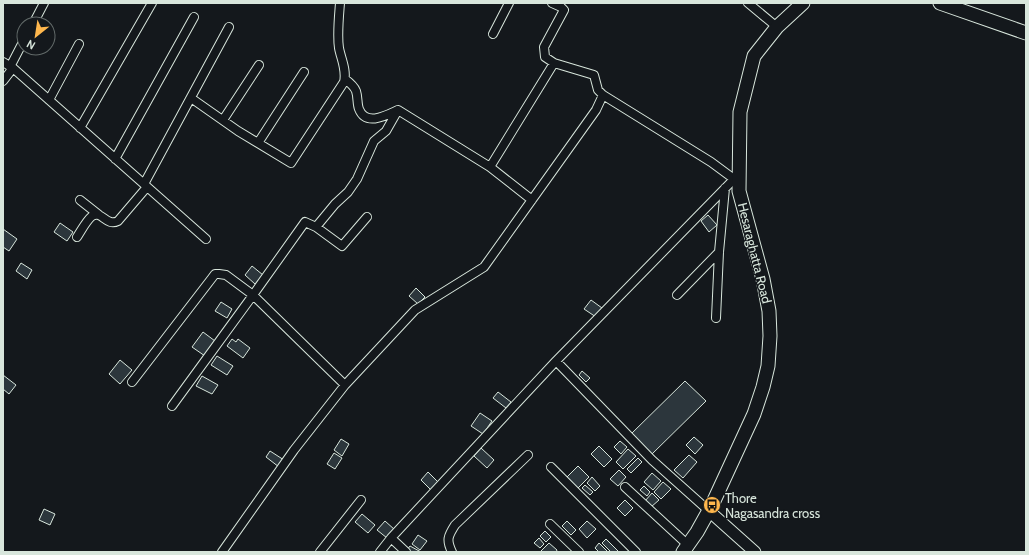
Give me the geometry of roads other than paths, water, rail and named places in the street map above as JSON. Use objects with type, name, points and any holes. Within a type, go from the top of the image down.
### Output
[{"type":"main road","name":"Hesaraghatta Road","points":[[686,549],[709,511],[754,414],[768,366],[770,336],[769,311],[763,279],[739,191],[737,177],[740,112],[754,56],[777,27],[803,3]]},
{"type":"main road","points":[[940,3],[962,7],[1026,33]]},
{"type":"street","points":[[37,16],[44,3]]},
{"type":"street","points":[[80,128],[152,3]]},
{"type":"street","points":[[191,98],[258,144],[291,163],[345,79],[345,71],[339,46],[340,3]]},
{"type":"street","points":[[493,34],[509,3]]},
{"type":"street","points":[[748,3],[777,27]]},
{"type":"street","points":[[380,552],[391,538],[556,361],[737,177],[604,95],[598,90],[594,75],[554,63],[544,57],[544,47],[564,10],[554,4]]},
{"type":"street","points":[[115,159],[194,17]]},
{"type":"street","points":[[80,200],[109,222],[114,223],[118,221],[146,185],[229,27]]},
{"type":"street","points":[[49,100],[79,44]]},
{"type":"street","points":[[3,81],[8,66],[16,53]]},
{"type":"street","points":[[490,167],[554,63]]},
{"type":"street","points":[[223,120],[259,65]]},
{"type":"street","points":[[8,66],[49,100],[206,239]]},
{"type":"street","points":[[258,144],[304,72]]},
{"type":"street","points":[[345,79],[355,89],[359,109],[364,116],[382,118],[398,110]]},
{"type":"street","points":[[222,552],[294,450],[345,385],[415,310],[484,267],[596,110],[604,95]]},
{"type":"street","points":[[398,110],[490,167],[532,200]]},
{"type":"street","points":[[316,227],[334,204],[348,192],[357,179],[374,141],[386,131],[398,110]]},
{"type":"street","points":[[716,318],[719,252],[725,188]]},
{"type":"street","points":[[77,237],[91,217],[99,215]]},
{"type":"street","points":[[172,406],[305,222],[316,227],[342,246],[366,217]]},
{"type":"street","points":[[677,295],[719,252]]},
{"type":"street","points":[[132,382],[215,274],[219,274],[226,276],[253,295],[345,385]]},
{"type":"street","points":[[556,361],[652,460],[755,552]]},
{"type":"street","points":[[452,552],[448,545],[449,534],[455,525],[528,455]]},
{"type":"street","points":[[551,467],[636,552]]},
{"type":"street","points":[[625,487],[686,549]]},
{"type":"street","points":[[320,552],[361,500]]},
{"type":"street","points":[[550,524],[579,552]]},
{"type":"street","points":[[391,538],[406,552]]},
{"type":"place","name":"Thore Nagasandra cross","points":[[712,505]]}]
